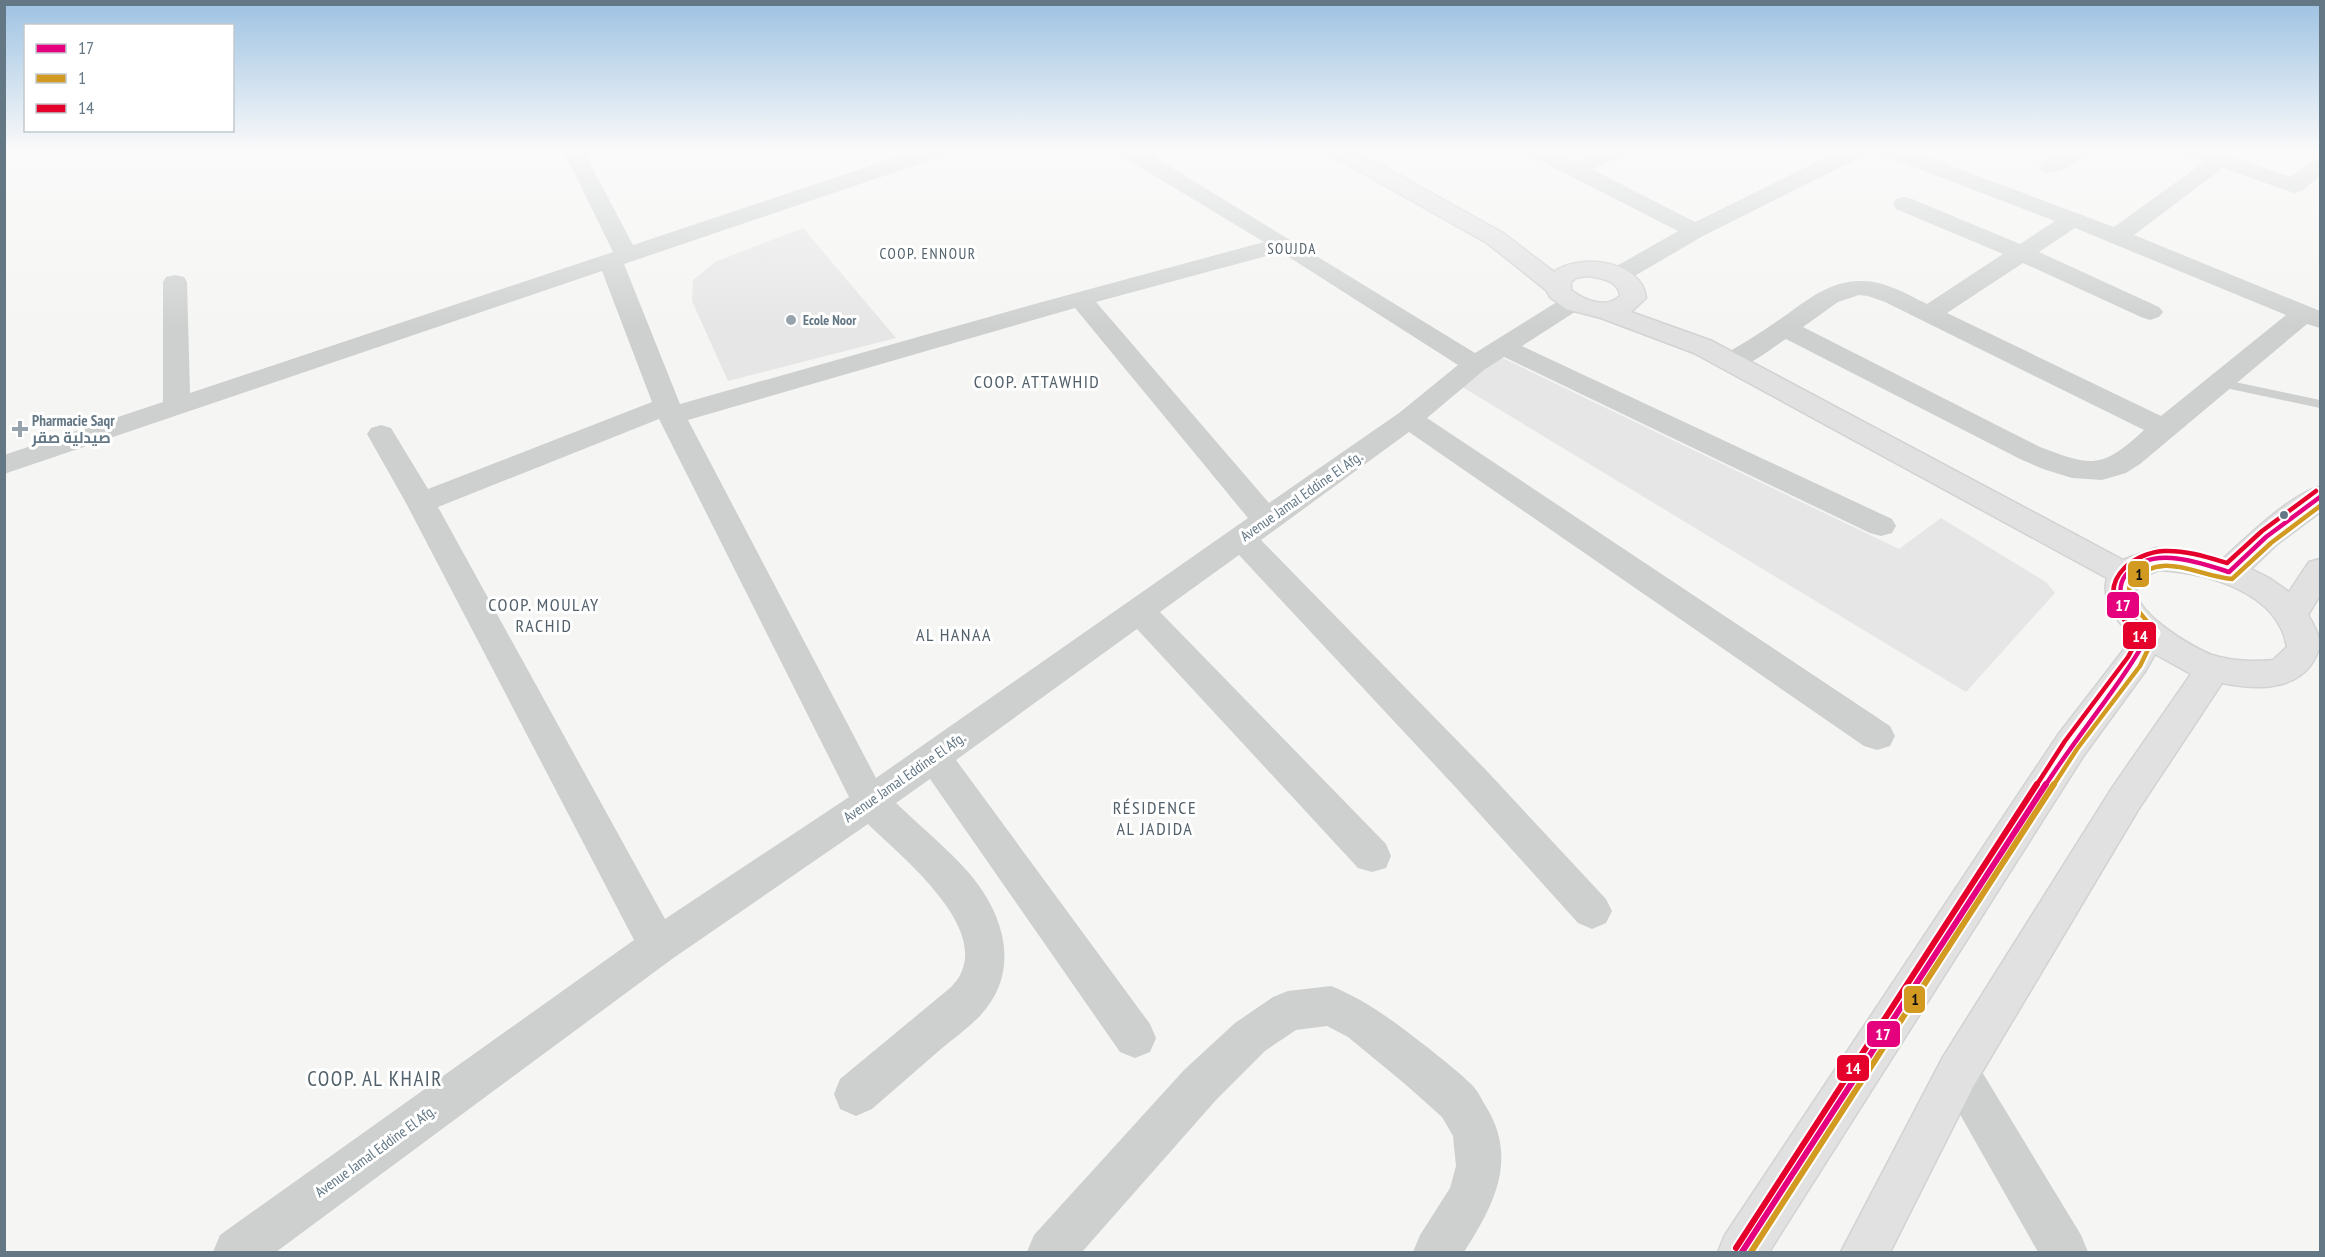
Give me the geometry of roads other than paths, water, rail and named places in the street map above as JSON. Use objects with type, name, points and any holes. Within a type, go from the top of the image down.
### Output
[{"type":"main road","points":[[1443,209],[1495,238],[1577,300],[1703,347],[2124,574]]},
{"type":"main road","points":[[1495,238],[1587,269],[1625,285],[1703,347]]},
{"type":"main road","points":[[1587,269],[1562,276],[1577,300],[1622,307],[1629,303],[1625,285]]},
{"type":"main road","points":[[2229,572],[2266,537],[2320,497]]},
{"type":"main road","points":[[2156,559],[2179,559],[2229,572],[2253,584],[2274,599],[2290,615],[2312,653],[2286,669],[2267,674],[2242,674],[2213,669],[2164,646],[2128,613],[2121,597],[2120,583],[2124,574],[2139,563],[2156,559]]},
{"type":"main road","points":[[2290,615],[2320,570]]},
{"type":"main road","points":[[1742,1252],[2071,746],[2134,662],[2150,633]]},
{"type":"main road","points":[[1865,1252],[1958,1072],[2125,799],[2213,669]]},
{"type":"street","points":[[598,209],[619,259],[669,411],[870,802],[955,885],[978,918],[985,949],[982,979],[964,1002],[856,1094]]},
{"type":"street","points":[[4,465],[766,209]]},
{"type":"street","points":[[1225,209],[1284,244],[1488,355],[1881,526]]},
{"type":"street","points":[[1652,209],[1695,231]]},
{"type":"street","points":[[1625,285],[1695,231],[1740,209]]},
{"type":"street","points":[[1915,209],[2021,253],[2150,312]]},
{"type":"street","points":[[2043,209],[2116,236],[2312,317]]},
{"type":"street","points":[[2116,236],[2153,209]]},
{"type":"street","points":[[1927,315],[2072,220]]},
{"type":"street","points":[[421,503],[669,411],[1284,244]]},
{"type":"street","points":[[175,282],[177,407]]},
{"type":"street","points":[[1731,362],[1785,328],[1828,297],[1842,290],[1859,288],[1894,297],[2163,428]]},
{"type":"street","points":[[1080,299],[1253,529],[1472,780],[1592,911]]},
{"type":"street","name":"Avenue Jamal Eddine El Afg.","points":[[237,1252],[658,946],[870,802],[1409,419],[1488,355],[1577,300]]},
{"type":"street","points":[[1785,328],[2030,453],[2064,467],[2092,473],[2114,469],[2136,455],[2163,428],[2312,317]]},
{"type":"street","points":[[1409,419],[1877,736]]},
{"type":"street","points":[[381,434],[421,503],[658,946]]},
{"type":"street","points":[[1139,611],[1372,856]]},
{"type":"street","points":[[934,757],[1135,1038]]},
{"type":"street","points":[[1051,1252],[1200,1085],[1250,1037],[1288,1011],[1331,1006],[1363,1023],[1420,1069],[1458,1102],[1475,1130],[1479,1167],[1471,1198],[1437,1252]]},
{"type":"street","points":[[1958,1072],[2064,1252]]},
{"type":"lane","points":[[2221,383],[2320,404]]},
{"type":"place","name":"Ecole Noor","points":[[791,320]]},
{"type":"place","name":"Pharmacie Saqr صيدلية صقر","points":[[20,429]]},
{"type":"district","name":"SOUJDA","points":[[1292,248]]},
{"type":"district","name":"COOP. ENNOUR","points":[[928,253]]},
{"type":"district","name":"COOP. ATTAWHID","points":[[1037,381]]},
{"type":"district","name":"COOP. MOULAY RACHID","points":[[544,614]]},
{"type":"district","name":"AL HANAA","points":[[954,634]]},
{"type":"district","name":"RÉSIDENCE AL JADIDA","points":[[1155,817]]},
{"type":"district","name":"COOP. AL KHAIR","points":[[375,1078]]}]
